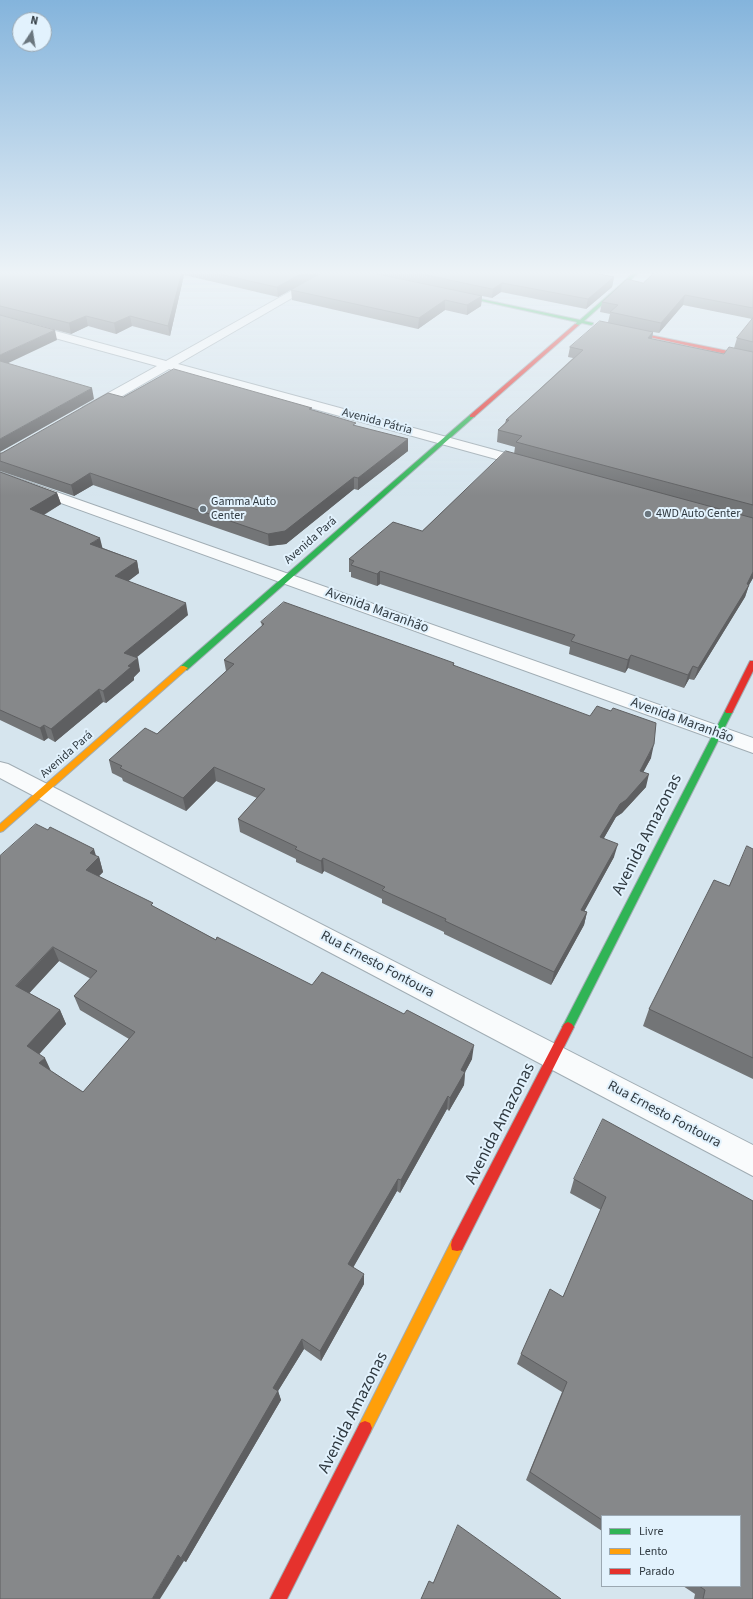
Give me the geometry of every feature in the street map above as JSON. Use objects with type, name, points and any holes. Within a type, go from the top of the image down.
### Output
[{"type":"street","name":"Avenida Pátria","points":[[101,347],[545,468]]},
{"type":"street","points":[[74,418],[200,347]]},
{"type":"street","name":"Avenida Pará","points":[[0,829],[552,347]]},
{"type":"street","points":[[699,347],[753,358]]},
{"type":"street","name":"Avenida Maranhão","points":[[0,476],[753,746]]},
{"type":"street","name":"Avenida Amazonas","points":[[278,1599],[753,663]]},
{"type":"street","name":"Rua Ernesto Fontoura","points":[[0,769],[753,1161]]},
{"type":"building","points":[[0,347],[18,347],[0,355]]},
{"type":"building","points":[[570,347],[689,347],[724,354],[729,347],[753,352],[753,505],[516,442],[522,436],[498,430],[509,420],[506,420],[583,350]]},
{"type":"building","points":[[0,361],[92,388],[0,439]]},
{"type":"building","points":[[174,369],[312,408],[309,409],[356,423],[353,425],[408,439],[358,478],[354,477],[285,531],[268,534],[90,473],[71,485],[0,461],[0,453],[108,393],[123,397]]},
{"type":"building","points":[[506,451],[753,518],[753,572],[747,584],[749,585],[698,668],[693,666],[688,675],[631,655],[628,660],[571,641],[575,635],[380,571],[377,574],[351,565],[354,561],[349,559],[393,522],[422,531]]},
{"type":"building","points":[[0,472],[57,493],[30,509],[100,538],[90,544],[137,561],[115,576],[186,603],[124,653],[138,658],[128,666],[131,667],[103,691],[99,689],[51,729],[44,725],[40,728],[0,710]]},
{"type":"building","points":[[284,602],[454,663],[453,665],[590,716],[597,706],[611,711],[613,708],[656,723],[654,744],[640,771],[649,774],[626,800],[620,804],[600,837],[618,844],[581,910],[587,912],[554,972],[445,921],[446,919],[382,890],[385,887],[323,858],[321,861],[295,849],[297,847],[238,819],[265,789],[214,767],[183,798],[120,768],[122,766],[109,760],[145,728],[157,734],[234,664],[224,660],[264,624],[261,622]]},
{"type":"building","points":[[36,824],[48,830],[50,827],[94,849],[90,853],[99,857],[86,870],[153,903],[151,905],[216,940],[217,937],[312,985],[322,972],[404,1014],[407,1010],[474,1045],[461,1070],[465,1072],[450,1098],[448,1096],[401,1180],[398,1179],[348,1264],[364,1274],[320,1351],[302,1339],[273,1388],[278,1391],[181,1558],[178,1555],[152,1599],[0,1599],[0,856]],"holes":[[[53,947],[97,971],[74,996],[135,1032],[83,1092],[39,1063],[45,1058],[27,1046],[60,1010],[16,986]]]},
{"type":"building","points":[[747,846],[753,849],[753,1058],[649,1009],[714,880],[729,886]]},
{"type":"building","points":[[603,1119],[753,1201],[753,1599],[703,1599],[705,1590],[700,1587],[741,1587],[741,1515],[601,1515],[601,1519],[530,1472],[567,1382],[521,1354],[550,1289],[563,1297],[606,1197],[574,1179]]},
{"type":"building","points":[[458,1525],[561,1599],[421,1599],[429,1581],[433,1583]]},
{"type":"traffic: fast","points":[[184,668],[472,416]]},
{"type":"traffic: fast","points":[[568,1027],[729,711]]},
{"type":"traffic: slow","points":[[0,829],[184,668]]},
{"type":"traffic: slow","points":[[365,1428],[457,1245]]},
{"type":"traffic: jam","points":[[472,416],[552,347]]},
{"type":"traffic: jam","points":[[700,347],[753,358]]},
{"type":"traffic: jam","points":[[729,711],[753,663]]},
{"type":"traffic: jam","points":[[457,1245],[568,1027]]},
{"type":"traffic: jam","points":[[278,1599],[365,1428]]},
{"type":"place","name":"Gamma Auto Center","points":[[203,509]]},
{"type":"place","name":"4WD Auto Center","points":[[648,514]]}]
